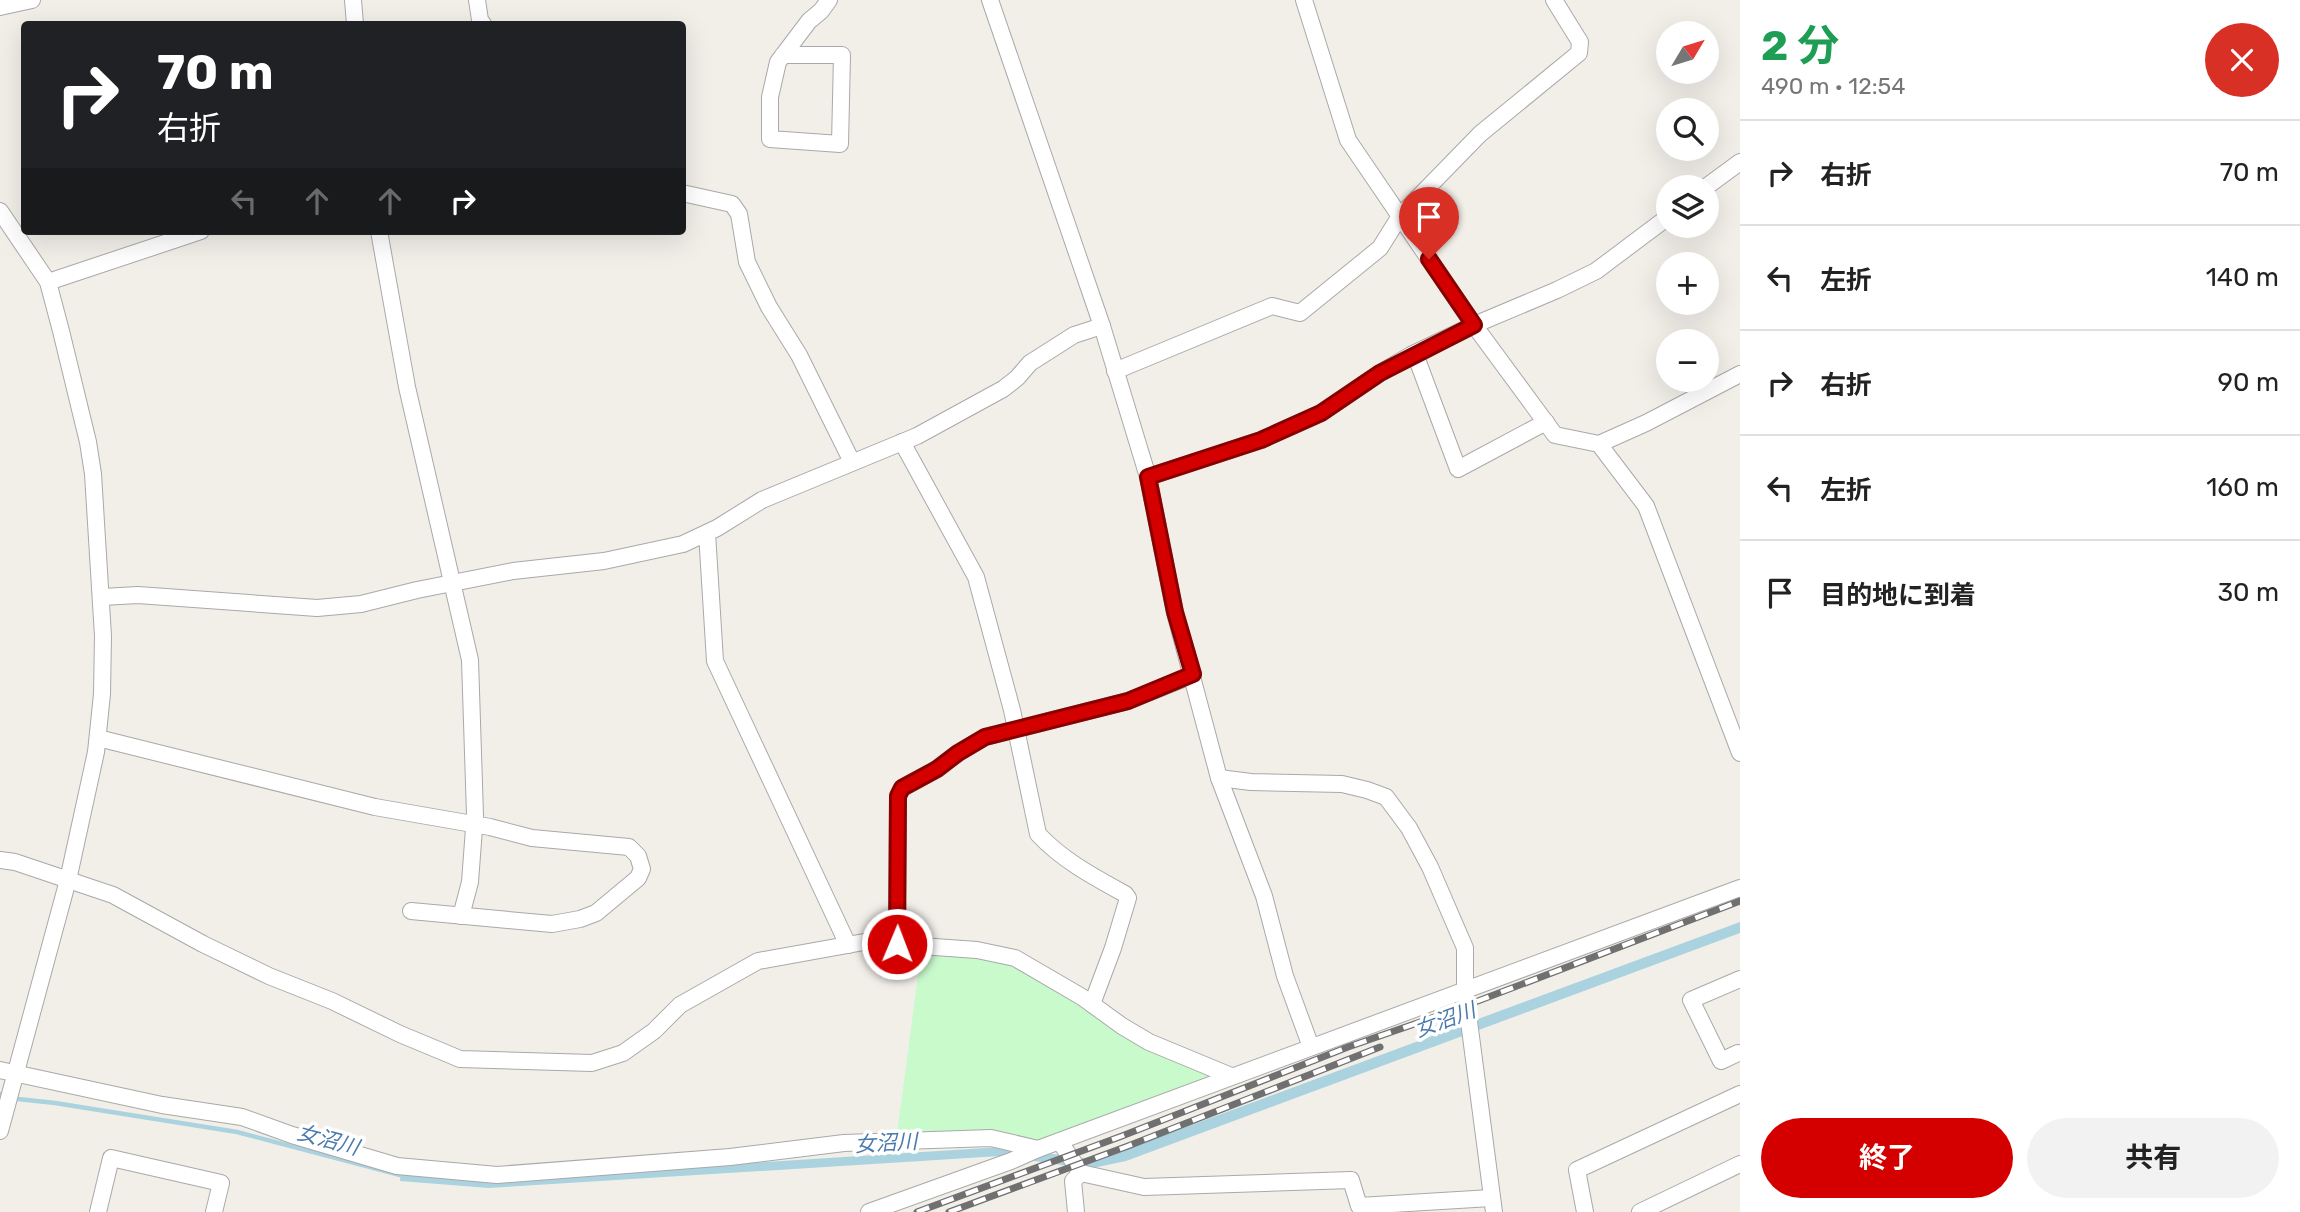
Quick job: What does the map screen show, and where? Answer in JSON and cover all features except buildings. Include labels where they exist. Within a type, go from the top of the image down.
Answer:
[{"type":"street","points":[[0,7],[32,0]]},
{"type":"street","points":[[353,0],[355,21]]},
{"type":"street","points":[[477,0],[481,21]]},
{"type":"street","points":[[783,55],[842,55],[840,144],[771,139],[770,97],[778,62],[783,55],[808,21],[821,11],[829,0]]},
{"type":"street","points":[[990,0],[1102,326],[1148,477],[1175,612],[1219,778],[1264,896],[1285,976],[1311,1047]]},
{"type":"street","points":[[1304,0],[1348,139],[1474,325],[1555,435],[1599,444],[1646,423],[1740,373]]},
{"type":"street","points":[[1115,370],[1272,306],[1300,313],[1380,248],[1400,216],[1480,134],[1579,53],[1580,42],[1554,0]]},
{"type":"street","points":[[1719,177],[1740,162]]},
{"type":"street","points":[[686,194],[732,204],[738,214],[747,262],[769,307],[799,355],[852,462]]},
{"type":"street","points":[[0,211],[48,282],[88,442],[93,474],[102,597],[102,683],[98,738],[68,880],[9,1076],[6,1108],[0,1131]]},
{"type":"street","points":[[1148,477],[1261,440],[1321,413],[1380,373],[1415,354],[1596,271],[1656,226]]},
{"type":"street","points":[[48,282],[189,235]]},
{"type":"street","points":[[380,235],[407,387],[470,660],[474,824],[470,882],[461,916]]},
{"type":"street","points":[[102,597],[138,595],[317,608],[361,604],[513,571],[646,554],[683,544],[707,533],[762,499],[902,442],[1003,389],[1030,363],[1074,335],[1102,326]]},
{"type":"street","points":[[1415,354],[1458,469],[1546,422]]},
{"type":"street","points":[[902,442],[976,577],[1016,728],[1038,834],[1077,867],[1128,898],[1092,1004]]},
{"type":"street","points":[[1599,444],[1646,506],[1740,753]]},
{"type":"street","points":[[707,533],[715,660],[848,945]]},
{"type":"street","points":[[897,944],[898,796],[902,788],[937,769],[985,737],[1128,701],[1193,674]]},
{"type":"street","points":[[98,738],[375,807],[474,824],[532,838],[629,847],[638,856],[642,869],[638,878],[604,906],[580,919],[552,924],[411,911]]},
{"type":"street","points":[[1060,1142],[1081,1173],[1144,1187],[1351,1180],[1359,1209],[1492,1205],[1465,990],[1465,948],[1430,867],[1409,828],[1386,797],[1342,784],[1251,782],[1219,778]]},
{"type":"street","points":[[0,860],[15,862],[113,895],[269,976],[332,1001],[460,1059],[592,1063],[623,1053],[654,1031],[680,1005],[758,961],[864,942],[977,950],[1014,958],[1092,1004],[1149,1042],[1231,1076]]},
{"type":"street","points":[[869,1212],[1740,888]]},
{"type":"street","points":[[1740,979],[1691,1000],[1721,1061],[1740,1053]]},
{"type":"street","points":[[9,1076],[242,1117],[397,1166],[497,1175],[730,1157],[844,1143],[991,1139],[1038,1149]]},
{"type":"street","points":[[1585,1212],[1577,1170],[1740,1094]]},
{"type":"street","points":[[98,1212],[111,1158],[220,1183],[214,1212]]},
{"type":"street","points":[[1640,1212],[1740,1164]]},
{"type":"street","points":[[1076,1212],[1073,1181],[1081,1173]]},
{"type":"green space","points":[[922,945],[1015,958],[1122,1026],[1231,1076],[1060,1142],[991,1138],[896,1142]]},
{"type":"water","points":[[1740,922],[1740,933],[1126,1161],[1088,1169],[1000,1156],[489,1188],[400,1181],[401,1171],[655,1169],[1001,1147],[1097,1160]]},
{"type":"waterway","name":"女沼川","points":[[0,1094],[237,1132],[404,1176]]},
{"type":"railway","points":[[917,1212],[1740,901]]},
{"type":"railway","points":[[949,1212],[1128,1146],[1380,1047]]},
{"type":"route","points":[[897,944],[898,796],[902,788],[937,769],[985,737],[1128,701],[1193,674],[1175,612],[1148,477],[1261,440],[1321,413],[1411,355],[1474,325],[1429,259]]}]
